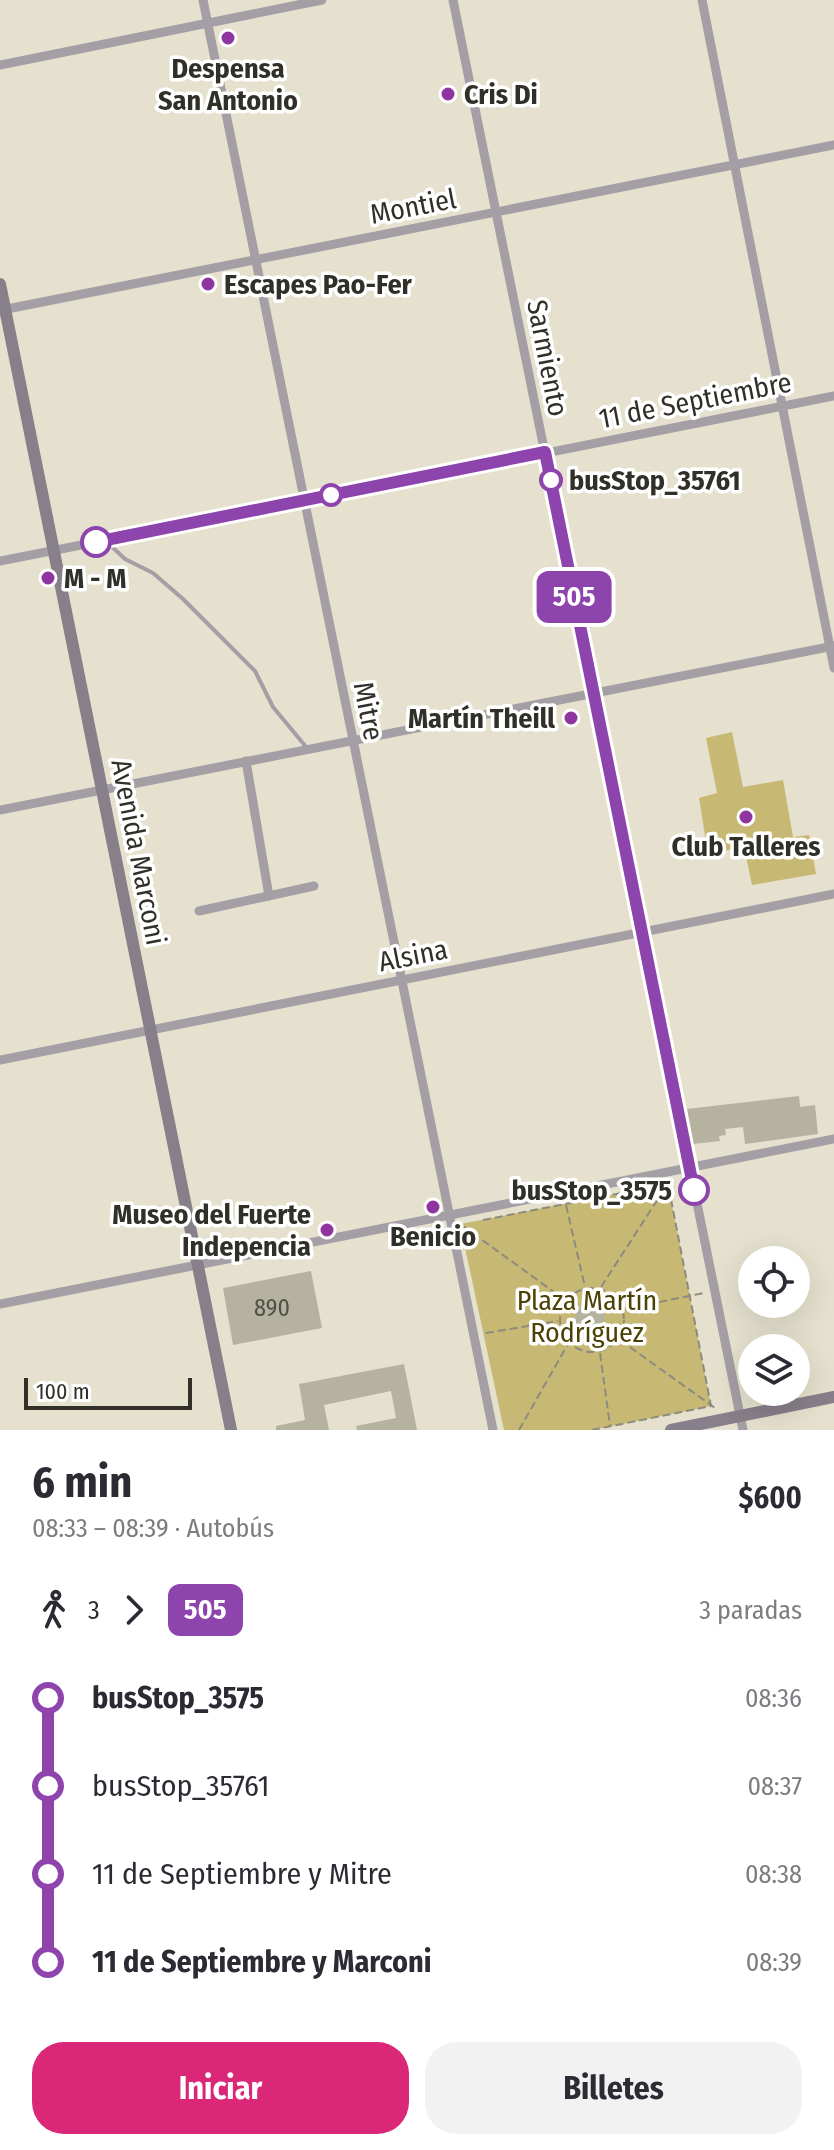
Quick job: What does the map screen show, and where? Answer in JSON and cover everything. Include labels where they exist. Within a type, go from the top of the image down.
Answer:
[{"type":"main road","name":"Avenida Marconi","points":[[0,284],[231,1430]]},
{"type":"main road","points":[[671,1430],[741,1423],[834,1397]]},
{"type":"street","name":"Mitre","points":[[203,0],[493,1430]]},
{"type":"street","points":[[0,65],[322,0]]},
{"type":"street","name":"Sarmiento","points":[[453,0],[741,1423]]},
{"type":"street","points":[[702,0],[834,668]]},
{"type":"street","name":"Montiel","points":[[3,310],[834,145]]},
{"type":"street","name":"11 de Septiembre","points":[[0,561],[834,396]]},
{"type":"street","points":[[0,810],[832,646]]},
{"type":"street","points":[[246,761],[269,896]]},
{"type":"street","points":[[199,911],[314,886]]},
{"type":"street","name":"Alsina","points":[[0,1060],[834,894]]},
{"type":"street","points":[[0,1304],[834,1139]]},
{"type":"lane","points":[[106,540],[125,559],[153,573],[183,599],[255,671],[273,707],[308,749]]},
{"type":"path","points":[[475,1221],[668,1184]]},
{"type":"path","points":[[600,1288],[668,1184]]},
{"type":"path","points":[[668,1184],[711,1406]]},
{"type":"path","points":[[566,1205],[586,1288]]},
{"type":"path","points":[[463,1238],[460,1224],[566,1301]]},
{"type":"path","points":[[586,1288],[600,1288],[610,1293],[623,1310],[625,1320],[619,1339],[600,1352],[588,1353],[568,1343],[559,1321],[566,1301],[586,1288]]},
{"type":"path","points":[[623,1310],[715,1291]]},
{"type":"path","points":[[483,1334],[559,1321]]},
{"type":"path","points":[[619,1339],[711,1406],[741,1423]]},
{"type":"path","points":[[519,1430],[568,1343]]},
{"type":"path","points":[[600,1352],[610,1426]]},
{"type":"path","points":[[592,1430],[711,1406]]},
{"type":"green space","points":[[732,732],[743,787],[783,780],[793,837],[809,835],[816,874],[752,885],[744,847],[708,854],[699,798],[717,793],[706,738]]},
{"type":"green space","name":"Plaza Martín Rodríguez","points":[[668,1184],[711,1406],[592,1430],[504,1430],[460,1224]]},
{"type":"building","points":[[799,1096],[800,1107],[815,1105],[818,1134],[745,1144],[743,1127],[725,1129],[726,1135],[719,1136],[720,1141],[693,1144],[687,1109]]},
{"type":"building","points":[[311,1271],[322,1328],[233,1345],[223,1288]]},
{"type":"building","points":[[590,1302],[596,1303],[604,1311],[604,1323],[596,1331],[590,1332],[584,1331],[576,1323],[575,1317],[576,1311],[584,1303]]},
{"type":"building","points":[[404,1364],[417,1430],[357,1430],[356,1426],[396,1418],[391,1391],[324,1405],[329,1430],[276,1430],[276,1426],[305,1420],[299,1384]]},
{"type":"bus line","name":"505","points":[[96,542],[545,452],[694,1190]]},
{"type":"place","name":"Despensa San Antonio","points":[[228,38]]},
{"type":"place","name":"Cris Di","points":[[448,94]]},
{"type":"place","name":"Escapes Pao-Fer","points":[[208,284]]},
{"type":"place","name":"busStop_35761","points":[[551,480]]},
{"type":"place","name":"M - M","points":[[48,578]]},
{"type":"place","name":"Martín Theill","points":[[571,718]]},
{"type":"place","name":"Club Talleres","points":[[746,817]]},
{"type":"place","name":"busStop_3575","points":[[694,1190]]},
{"type":"place","name":"Benicio","points":[[433,1207]]},
{"type":"place","name":"Museo del Fuerte Indepencia","points":[[327,1230]]}]
